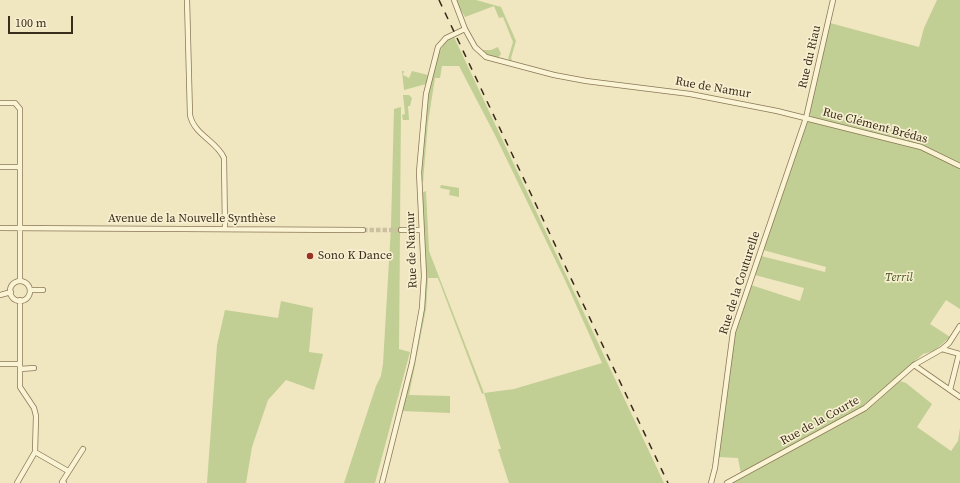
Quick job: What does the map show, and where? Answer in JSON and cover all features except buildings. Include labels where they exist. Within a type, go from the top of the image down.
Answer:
[{"type":"street","points":[[187,0],[190,116],[194,127],[218,149],[224,158],[225,229]]},
{"type":"street","name":"Rue de Namur","points":[[454,0],[465,29],[477,51],[482,55],[539,72],[586,81],[690,94],[806,118]]},
{"type":"street","name":"Rue du Riau","points":[[806,118],[833,0]]},
{"type":"street","name":"Rue de Namur","points":[[382,483],[407,385],[421,318],[424,276],[419,172],[424,106],[436,50],[446,38],[465,29]]},
{"type":"street","points":[[0,103],[15,103],[19,106],[20,281]]},
{"type":"street","name":"Rue Clément Brédas","points":[[806,118],[921,147],[960,166]]},
{"type":"street","name":"Rue de la Couturelle","points":[[711,483],[715,468],[733,332],[806,118]]},
{"type":"street","points":[[0,167],[20,167]]},
{"type":"street","name":"Avenue de la Nouvelle Synthèse","points":[[0,228],[363,230]]},
{"type":"street","points":[[401,230],[421,230]]},
{"type":"street","points":[[20,281],[28,285],[30,290],[28,296],[20,300],[14,298],[11,292],[13,284],[20,281]]},
{"type":"street","points":[[30,290],[44,290]]},
{"type":"street","points":[[0,295],[11,292]]},
{"type":"street","points":[[18,483],[35,452],[36,411],[21,391],[20,300]]},
{"type":"street","name":"Rue de la Courte","points":[[727,483],[865,408],[914,365],[942,349],[949,343],[960,326]]},
{"type":"street","points":[[942,349],[960,354],[950,390]]},
{"type":"street","points":[[0,364],[34,368]]},
{"type":"street","points":[[914,365],[960,397]]},
{"type":"street","points":[[64,483],[62,482],[68,471],[83,449]]},
{"type":"street","points":[[35,452],[68,471]]},
{"type":"green space","points":[[455,0],[476,0],[501,7],[516,41],[511,58],[512,61],[508,59],[513,42],[503,17],[499,18],[494,6],[465,17]]},
{"type":"green space","points":[[937,0],[960,0],[960,164],[922,146],[811,117],[809,112],[830,23],[919,47],[924,28]]},
{"type":"green space","points":[[454,37],[664,483],[509,483],[498,449],[501,449],[484,393],[514,389],[602,363],[565,280],[495,135],[459,66],[442,66],[440,78],[435,78],[428,122],[423,182],[420,181],[426,104],[436,57],[448,38]]},
{"type":"green space","points":[[498,47],[501,54],[498,58],[488,56],[480,50],[491,50]]},
{"type":"green space","points":[[402,71],[404,71],[403,75],[409,78],[412,71],[428,75],[426,84],[404,90]]},
{"type":"green space","points":[[403,95],[409,95],[412,98],[410,106],[408,106],[409,120],[403,120],[402,115],[405,114]]},
{"type":"green space","points":[[401,107],[399,349],[410,352],[375,483],[344,483],[376,386],[381,376],[383,364],[391,227],[394,109]]},
{"type":"green space","name":"Terril","points":[[808,121],[917,148],[960,168],[960,309],[946,300],[930,324],[950,337],[934,351],[923,354],[867,405],[741,474],[738,458],[718,457],[734,332],[751,285],[800,301],[804,288],[755,275],[761,256],[825,272],[826,267],[763,250]]},
{"type":"green space","points":[[441,185],[459,188],[459,197],[449,195],[450,190],[440,188]]},
{"type":"green space","points":[[426,191],[429,251],[484,393],[482,394],[438,278],[428,278],[426,309],[409,395],[450,396],[450,413],[402,411],[416,355],[424,312],[426,271],[421,193]]},
{"type":"green space","points":[[281,301],[313,308],[309,352],[323,354],[314,390],[286,380],[268,400],[252,447],[246,483],[207,483],[217,345],[225,310],[278,318]]},
{"type":"green space","points":[[900,381],[906,383],[932,404],[917,427],[951,451],[958,441],[960,428],[960,483],[730,483],[851,419],[873,405]]},
{"type":"tunnel","points":[[363,230],[401,230]]},
{"type":"railway","points":[[439,0],[668,483]]},
{"type":"place","name":"Sono K Dance","points":[[310,256]]}]
